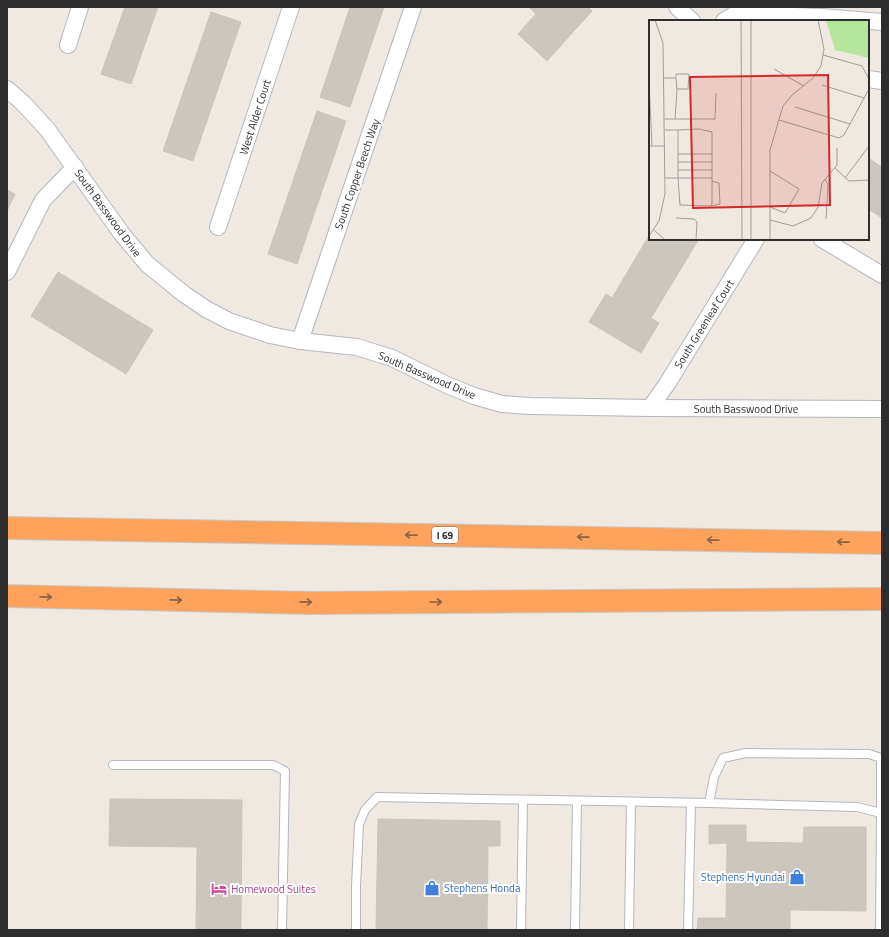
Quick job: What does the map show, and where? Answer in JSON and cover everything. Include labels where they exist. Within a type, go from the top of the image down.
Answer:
[{"type":"highway","name":"I 69","points":[[7,528],[882,542]]},
{"type":"highway","points":[[7,596],[311,603],[882,599]]},
{"type":"street","points":[[68,45],[80,7]]},
{"type":"street","name":"West Alder Court","points":[[218,227],[291,7]]},
{"type":"street","name":"South Copper Beech Way","points":[[300,342],[413,7]]},
{"type":"street","points":[[677,7],[691,20]]},
{"type":"street","points":[[726,20],[742,12],[752,12],[766,15],[858,20]]},
{"type":"street","points":[[869,21],[882,22]]},
{"type":"street","points":[[869,79],[882,82]]},
{"type":"street","name":"South Basswood Drive","points":[[7,89],[23,103],[47,129],[135,251],[160,276],[184,294],[206,309],[229,321],[270,335],[300,342],[357,347],[385,355],[447,385],[474,396],[502,404],[530,406],[650,408],[882,409]]},
{"type":"street","points":[[7,272],[44,200],[75,167]]},
{"type":"street","name":"South Greenleaf Court","points":[[650,408],[667,384],[755,240]]},
{"type":"street","points":[[824,240],[882,275]]},
{"type":"lane","points":[[708,803],[714,777],[723,758],[746,753],[869,754],[881,758],[880,930]]},
{"type":"lane","points":[[113,765],[273,765],[285,771],[282,930]]},
{"type":"lane","points":[[356,930],[356,886],[359,824],[365,810],[377,797],[857,807],[881,813]]},
{"type":"lane","points":[[521,930],[523,800]]},
{"type":"lane","points":[[575,930],[577,801]]},
{"type":"lane","points":[[629,930],[631,802]]},
{"type":"lane","points":[[688,930],[691,803]]},
{"type":"building","points":[[125,7],[158,7],[131,84],[101,74]]},
{"type":"building","points":[[350,7],[384,7],[350,107],[320,97]]},
{"type":"building","points":[[588,7],[592,11],[547,61],[518,34],[536,14],[530,8]]},
{"type":"building","points":[[211,12],[241,22],[193,161],[163,151]]},
{"type":"building","points":[[317,111],[346,121],[297,264],[268,254]]},
{"type":"building","points":[[869,159],[882,167],[882,204],[876,214],[869,210]]},
{"type":"building","points":[[7,190],[15,194],[7,211]]},
{"type":"building","points":[[882,204],[882,218],[876,214]]},
{"type":"building","points":[[649,236],[649,240],[698,240],[682,267],[644,244]]},
{"type":"building","points":[[644,244],[682,267],[651,318],[659,323],[641,353],[589,322],[606,294],[612,298]]},
{"type":"building","points":[[58,272],[153,330],[126,374],[31,316]]},
{"type":"building","name":"Homewood Suites","points":[[110,799],[242,800],[241,930],[196,930],[197,847],[109,846]]},
{"type":"building","name":"Stephens Honda","points":[[378,819],[500,821],[500,846],[488,846],[487,930],[376,930]]},
{"type":"building","name":"Stephens Hyundai","points":[[709,825],[746,825],[746,842],[803,843],[804,827],[866,827],[866,911],[790,910],[790,930],[697,930],[698,918],[726,918],[727,843],[709,844]]},
{"type":"place","name":"Stephens Hyundai","points":[[797,877]]},
{"type":"place","name":"Stephens Honda","points":[[432,888]]},
{"type":"place","name":"Homewood Suites","points":[[219,889]]}]
